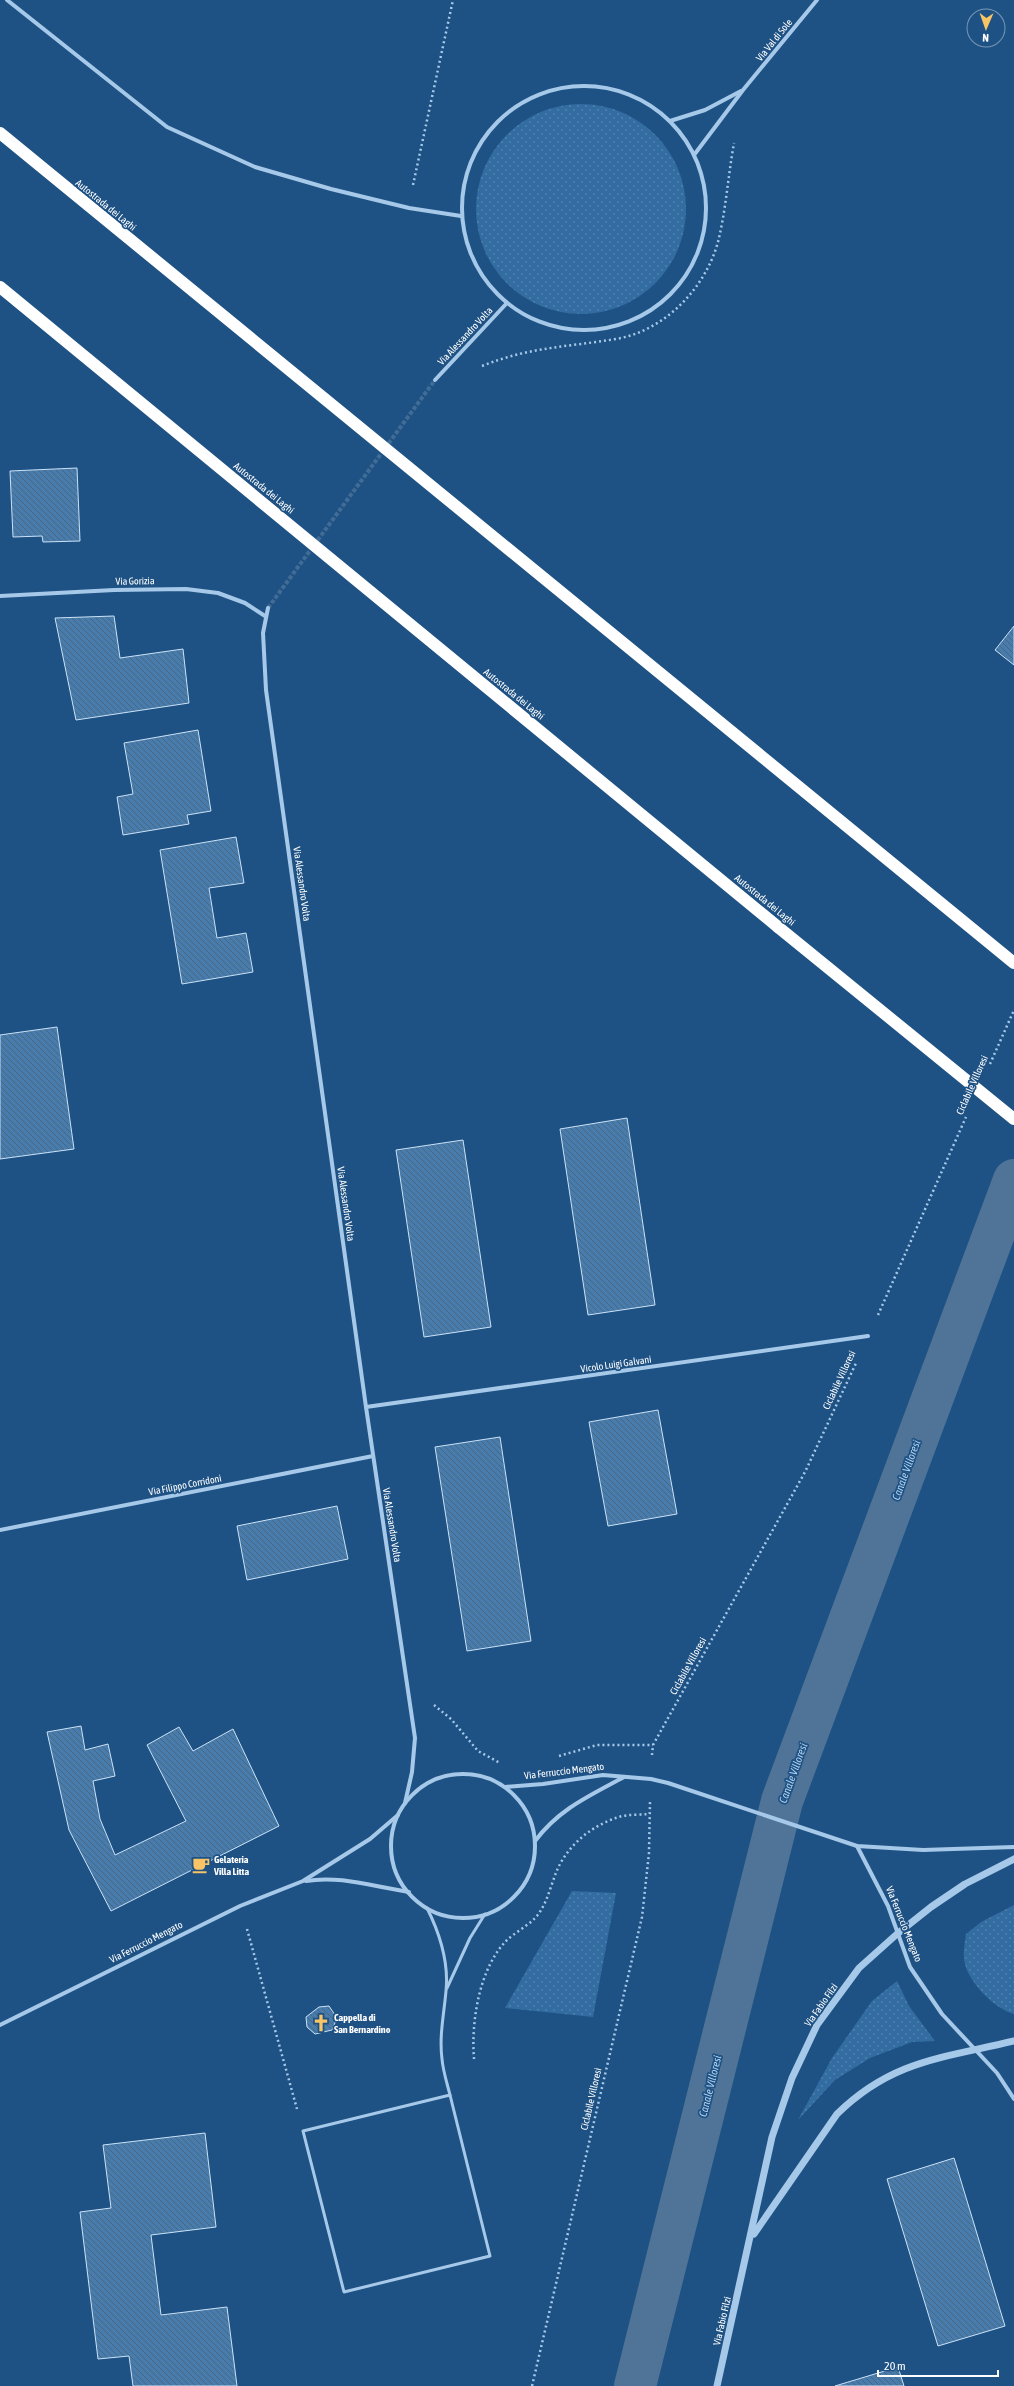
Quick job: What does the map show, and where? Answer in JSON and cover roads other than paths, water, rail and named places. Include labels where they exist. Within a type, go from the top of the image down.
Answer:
[{"type":"highway","name":"Autostrada dei Laghi","points":[[0,134],[1014,963]]},
{"type":"highway","name":"Autostrada dei Laghi","points":[[0,286],[778,927],[1014,1119]]},
{"type":"street","points":[[7,0],[167,127],[255,167],[331,189],[408,208],[461,216]]},
{"type":"street","name":"Via Val di Sole","points":[[694,155],[743,90],[817,0]]},
{"type":"street","points":[[580,86],[613,89],[643,101],[670,121],[683,136],[694,155],[705,190],[705,226],[695,262],[674,291],[645,314],[611,328],[574,330],[538,323],[506,304],[480,273],[468,250],[461,216],[463,183],[474,152],[493,126],[518,105],[548,91],[580,86]]},
{"type":"street","name":"Via Val di Sole","points":[[670,121],[705,110],[743,90]]},
{"type":"street","name":"Via Alessandro Volta","points":[[435,380],[506,304]]},
{"type":"street","name":"Via Gorizia","points":[[0,596],[114,590],[186,589],[218,593],[245,603],[265,616]]},
{"type":"street","name":"Via Alessandro Volta","points":[[268,608],[265,616],[262,650],[266,690],[366,1407],[415,1738],[412,1772],[405,1803]]},
{"type":"street","name":"Vicolo Luigi Galvani","points":[[366,1407],[868,1336]]},
{"type":"street","name":"Via Filippo Corridoni","points":[[0,1530],[373,1456]]},
{"type":"street","points":[[458,1774],[487,1778],[505,1787],[524,1807],[532,1823],[535,1841],[535,1856],[524,1884],[516,1895],[503,1906],[485,1914],[465,1918],[444,1915],[427,1908],[409,1892],[395,1870],[392,1855],[394,1828],[398,1815],[405,1803],[424,1786],[441,1778],[458,1774]]},
{"type":"street","name":"Via Ferruccio Mengato","points":[[505,1787],[543,1784],[603,1774],[651,1779],[668,1783],[857,1846],[923,1850],[1014,1847]]},
{"type":"street","name":"Via Ferruccio Mengato","points":[[535,1841],[549,1823],[583,1799],[624,1777]]},
{"type":"street","name":"Via Ferruccio Mengato","points":[[0,2025],[240,1906],[303,1881],[370,1839],[398,1815]]},
{"type":"street","name":"Via Ferruccio Mengato","points":[[857,1846],[888,1906],[910,1967],[942,2014],[998,2073],[1014,2099]]},
{"type":"street","name":"Via Fabio Filzi","points":[[717,2386],[772,2137],[792,2078],[817,2025],[859,1968],[897,1934],[931,1906],[965,1884],[1014,1859]]},
{"type":"street","name":"Via Ferruccio Mengato","points":[[303,1881],[324,1878],[338,1879],[409,1892]]},
{"type":"street","points":[[977,2050],[1014,2041]]},
{"type":"street","name":"Via Fabio Filzi","points":[[751,2237],[837,2114],[854,2097],[876,2081],[917,2063],[977,2050]]},
{"type":"lane","points":[[427,1908],[435,1924],[443,1952],[446,1990],[441,2027],[442,2059],[490,2256],[344,2292],[303,2131],[450,2095]]},
{"type":"lane","points":[[446,1990],[467,1945],[485,1914]]},
{"type":"waterway","name":"Canale Villoresi","points":[[635,2386],[782,1801],[1014,1180]]},
{"type":"tunnel","points":[[268,608],[435,380]]},
{"type":"place","name":"Gelateria Villa Litta","points":[[201,1865]]},
{"type":"place","name":"Cappella di San Bernardino","points":[[321,2023]]}]
